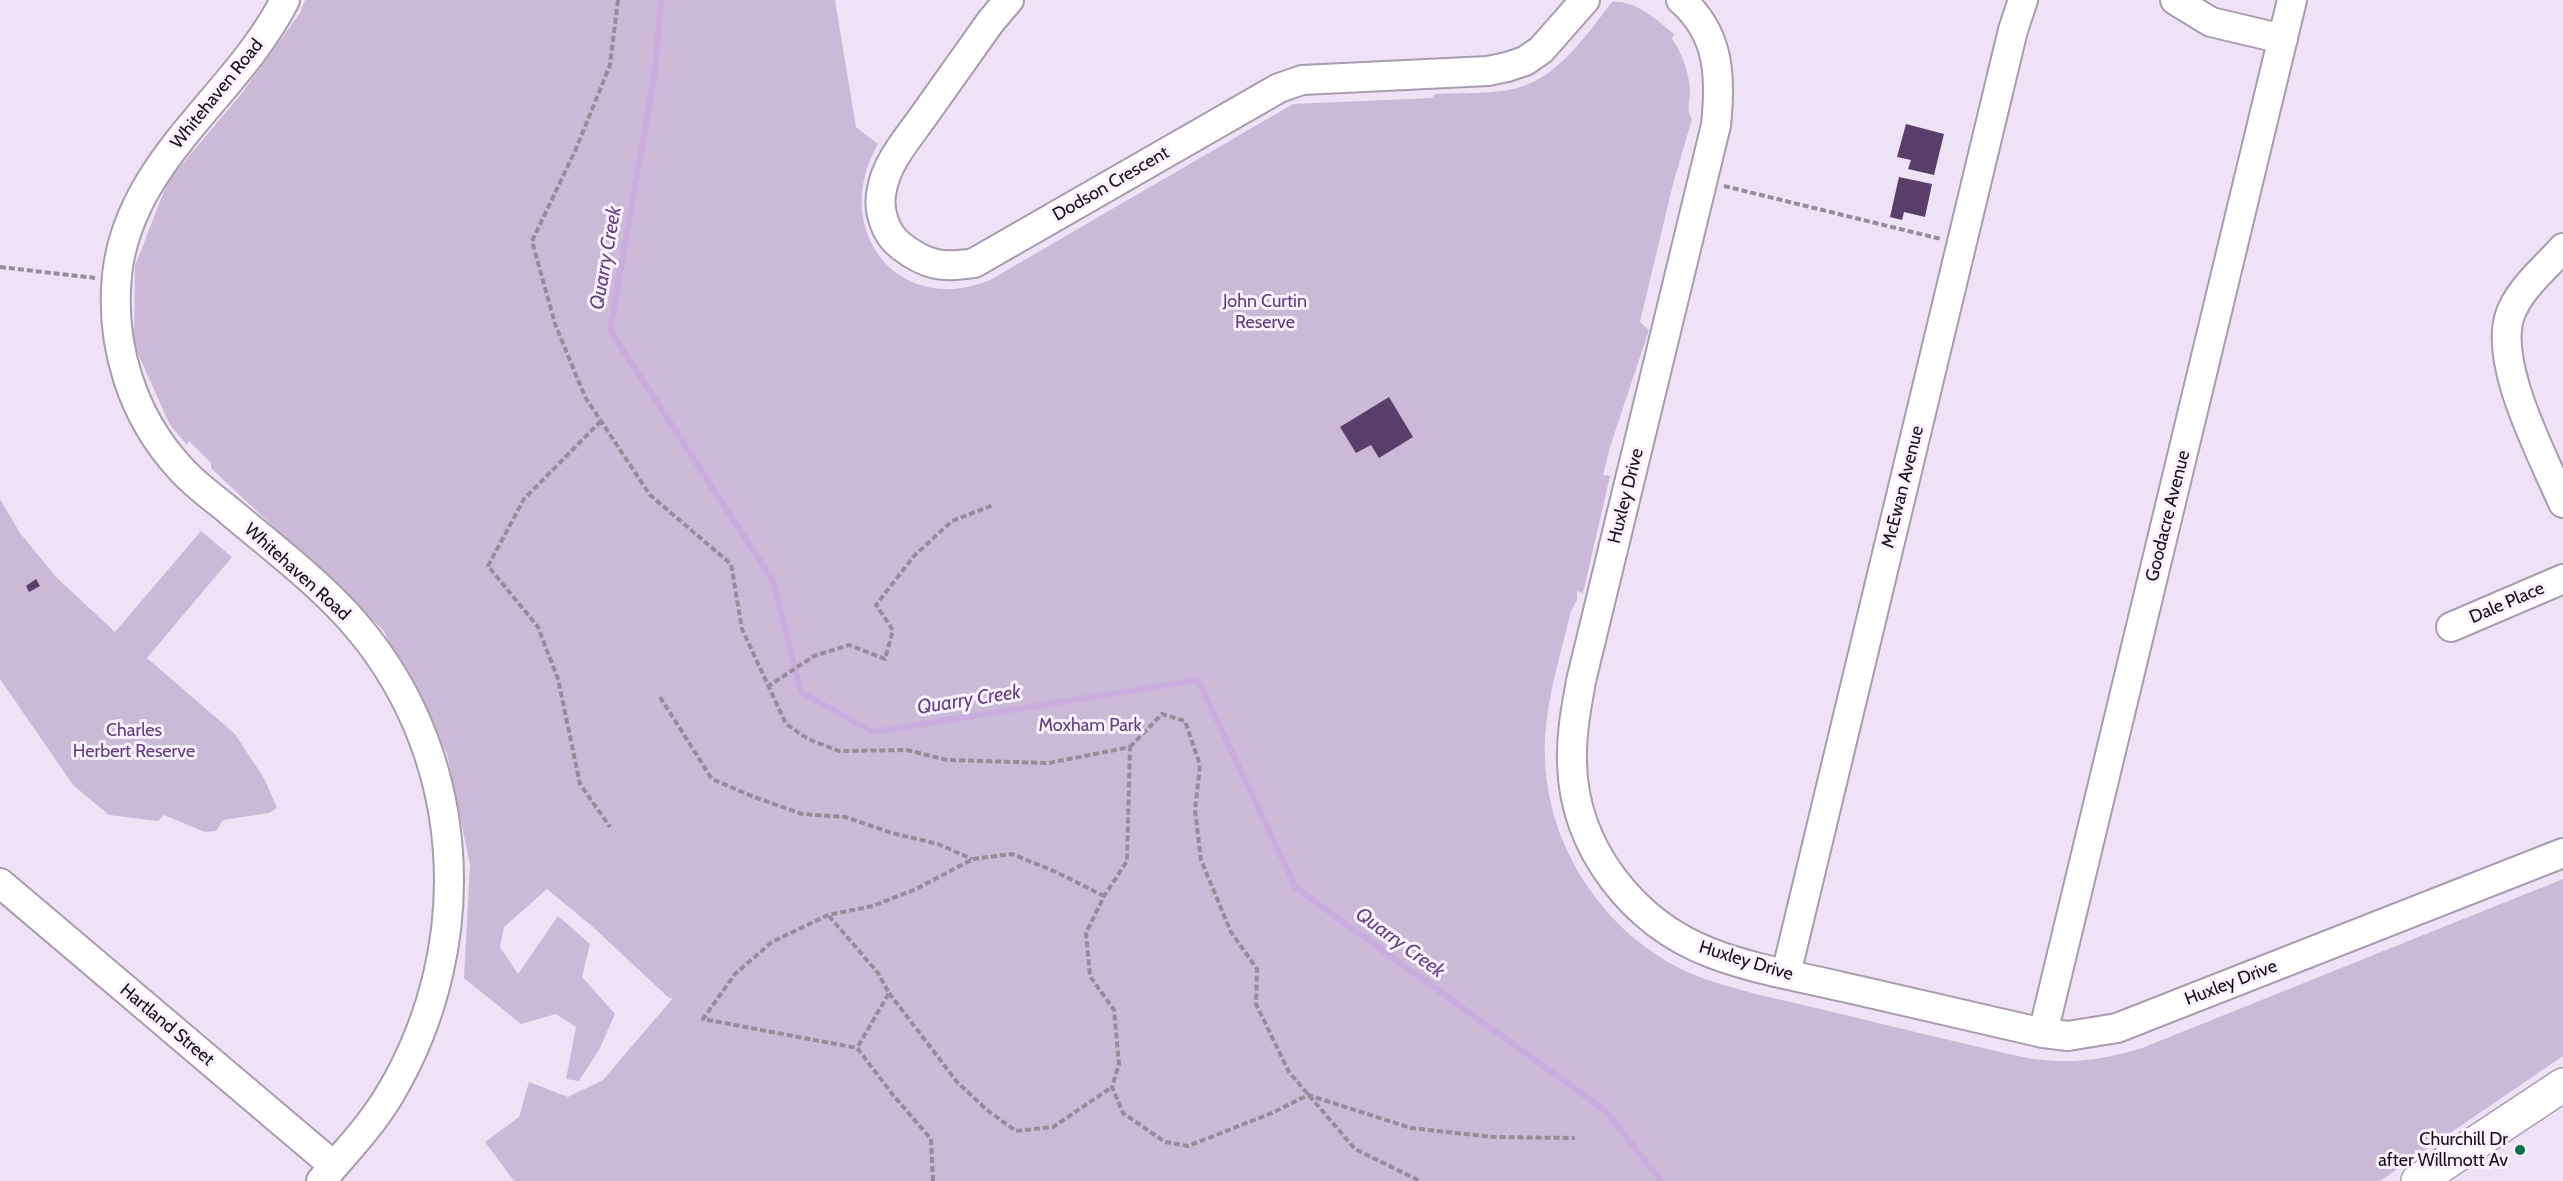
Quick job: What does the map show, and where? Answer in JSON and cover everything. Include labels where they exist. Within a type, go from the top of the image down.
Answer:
[{"type":"main road","points":[[2418,1181],[2563,1085]]},
{"type":"street","name":"Whitehaven Road","points":[[285,0],[255,48],[171,150],[151,178],[127,230],[117,280],[117,327],[130,388],[148,426],[191,480],[312,581],[363,633],[377,652],[413,716],[437,778],[445,816],[449,856],[446,933],[438,974],[418,1036],[389,1095],[372,1121],[327,1173]]},
{"type":"street","name":"Dodson Crescent","points":[[1009,0],[991,21],[893,160],[881,189],[886,230],[897,243],[929,263],[950,267],[974,263],[1279,88],[1302,80],[1488,71],[1525,61],[1540,50],[1585,0]]},
{"type":"street","name":"Huxley Drive","points":[[1681,0],[1705,27],[1715,55],[1720,85],[1716,125],[1581,681],[1573,723],[1572,764],[1579,805],[1589,840],[1613,878],[1638,909],[1674,936],[1712,954],[1786,974],[2043,1033],[2068,1036],[2117,1028],[2563,853]]},
{"type":"street","name":"McEwan Avenue","points":[[1786,974],[2023,0]]},
{"type":"street","points":[[2175,0],[2211,22],[2283,39]]},
{"type":"street","name":"Goodacre Avenue","points":[[2043,1033],[2292,0]]},
{"type":"street","points":[[2563,248],[2518,300],[2509,317],[2506,333],[2510,373],[2563,503]]},
{"type":"street","name":"Dale Place","points":[[2451,627],[2563,579]]},
{"type":"street","name":"Hartland Street","points":[[0,884],[327,1173]]},
{"type":"path","points":[[618,0],[610,65],[576,149],[532,241],[555,324],[585,397],[650,495],[731,564],[742,629],[786,724],[808,739],[839,751],[908,750],[948,760],[1048,763],[1130,747],[1162,714],[1185,721],[1200,765],[1195,810],[1201,860],[1231,932],[1257,969],[1256,1004],[1289,1072],[1355,1149],[1420,1181]]},
{"type":"path","points":[[1703,181],[1962,244]]},
{"type":"path","points":[[0,267],[117,280]]},
{"type":"path","points":[[601,421],[524,499],[488,566],[538,627],[558,679],[580,784],[610,827]]},
{"type":"path","points":[[767,687],[814,656],[849,645],[885,659],[893,630],[876,604],[914,556],[952,521],[993,505]]},
{"type":"path","points":[[660,697],[712,779],[802,814],[844,817],[892,833],[938,844],[973,859]]},
{"type":"path","points":[[828,915],[878,973],[889,993],[957,1082],[987,1110],[1016,1131],[1053,1127],[1112,1087],[1119,1064],[1114,1011],[1090,976],[1086,933],[1104,896],[1127,861],[1130,747]]},
{"type":"path","points":[[933,1181],[931,1139],[893,1095],[857,1047],[703,1018],[735,974],[772,942],[828,915],[873,906],[915,889],[973,859],[1012,854],[1056,872],[1104,896]]},
{"type":"path","points":[[857,1047],[889,993]]},
{"type":"path","points":[[1112,1087],[1124,1113],[1165,1142],[1188,1146],[1272,1113],[1308,1095],[1411,1128],[1492,1137],[1575,1138]]},
{"type":"green space","name":"Moxham Park","points":[[305,0],[835,0],[856,127],[878,144],[865,176],[862,206],[868,234],[881,258],[901,276],[927,287],[957,289],[990,280],[1293,104],[1432,98],[1435,94],[1488,92],[1517,88],[1546,74],[1559,64],[1582,41],[1612,2],[1630,4],[1654,18],[1674,34],[1672,39],[1682,57],[1688,77],[1689,109],[1692,119],[1673,184],[1640,322],[1649,330],[1610,447],[1603,475],[1610,476],[1583,593],[1577,591],[1577,600],[1571,611],[1551,691],[1545,739],[1546,778],[1554,816],[1568,852],[1587,885],[1610,915],[1638,942],[1670,963],[1705,979],[2022,1057],[2068,1061],[2097,1059],[2142,1048],[2563,879],[2563,1056],[2380,1181],[514,1181],[485,1142],[519,1117],[529,1082],[568,1097],[603,1080],[673,998],[669,998],[594,928],[547,889],[504,927],[500,947],[518,974],[558,916],[590,944],[582,977],[615,1014],[599,1050],[579,1081],[566,1079],[576,1027],[556,1014],[521,1024],[464,978],[470,865],[447,754],[383,630],[211,468],[211,463],[189,441],[187,445],[170,425],[134,345],[135,266],[168,181],[242,93],[300,13]]},
{"type":"green space","name":"Charles Herbert Reserve","points":[[0,499],[20,533],[57,578],[115,632],[201,531],[232,557],[147,658],[235,734],[265,780],[277,808],[269,813],[223,820],[216,831],[205,832],[164,815],[158,821],[109,815],[73,785],[0,679]]},
{"type":"building","points":[[1906,124],[1944,134],[1934,175],[1908,169],[1911,160],[1897,157]]},
{"type":"building","points":[[1899,177],[1932,184],[1925,217],[1904,212],[1902,220],[1890,217]]},
{"type":"building","points":[[1389,397],[1413,437],[1379,458],[1371,445],[1356,453],[1340,427]]},
{"type":"building","points":[[36,579],[40,586],[29,592],[26,586]]},
{"type":"waterway","name":"Quarry Creek","points":[[661,0],[655,71],[610,330],[773,581],[801,692],[873,732],[1198,680],[1296,888],[1606,1111],[1661,1181]]},
{"type":"place","name":"Churchill Dr after Willmott Av","points":[[2520,1150]]},
{"type":"park label","name":"John Curtin Reserve","points":[[1265,312]]}]
